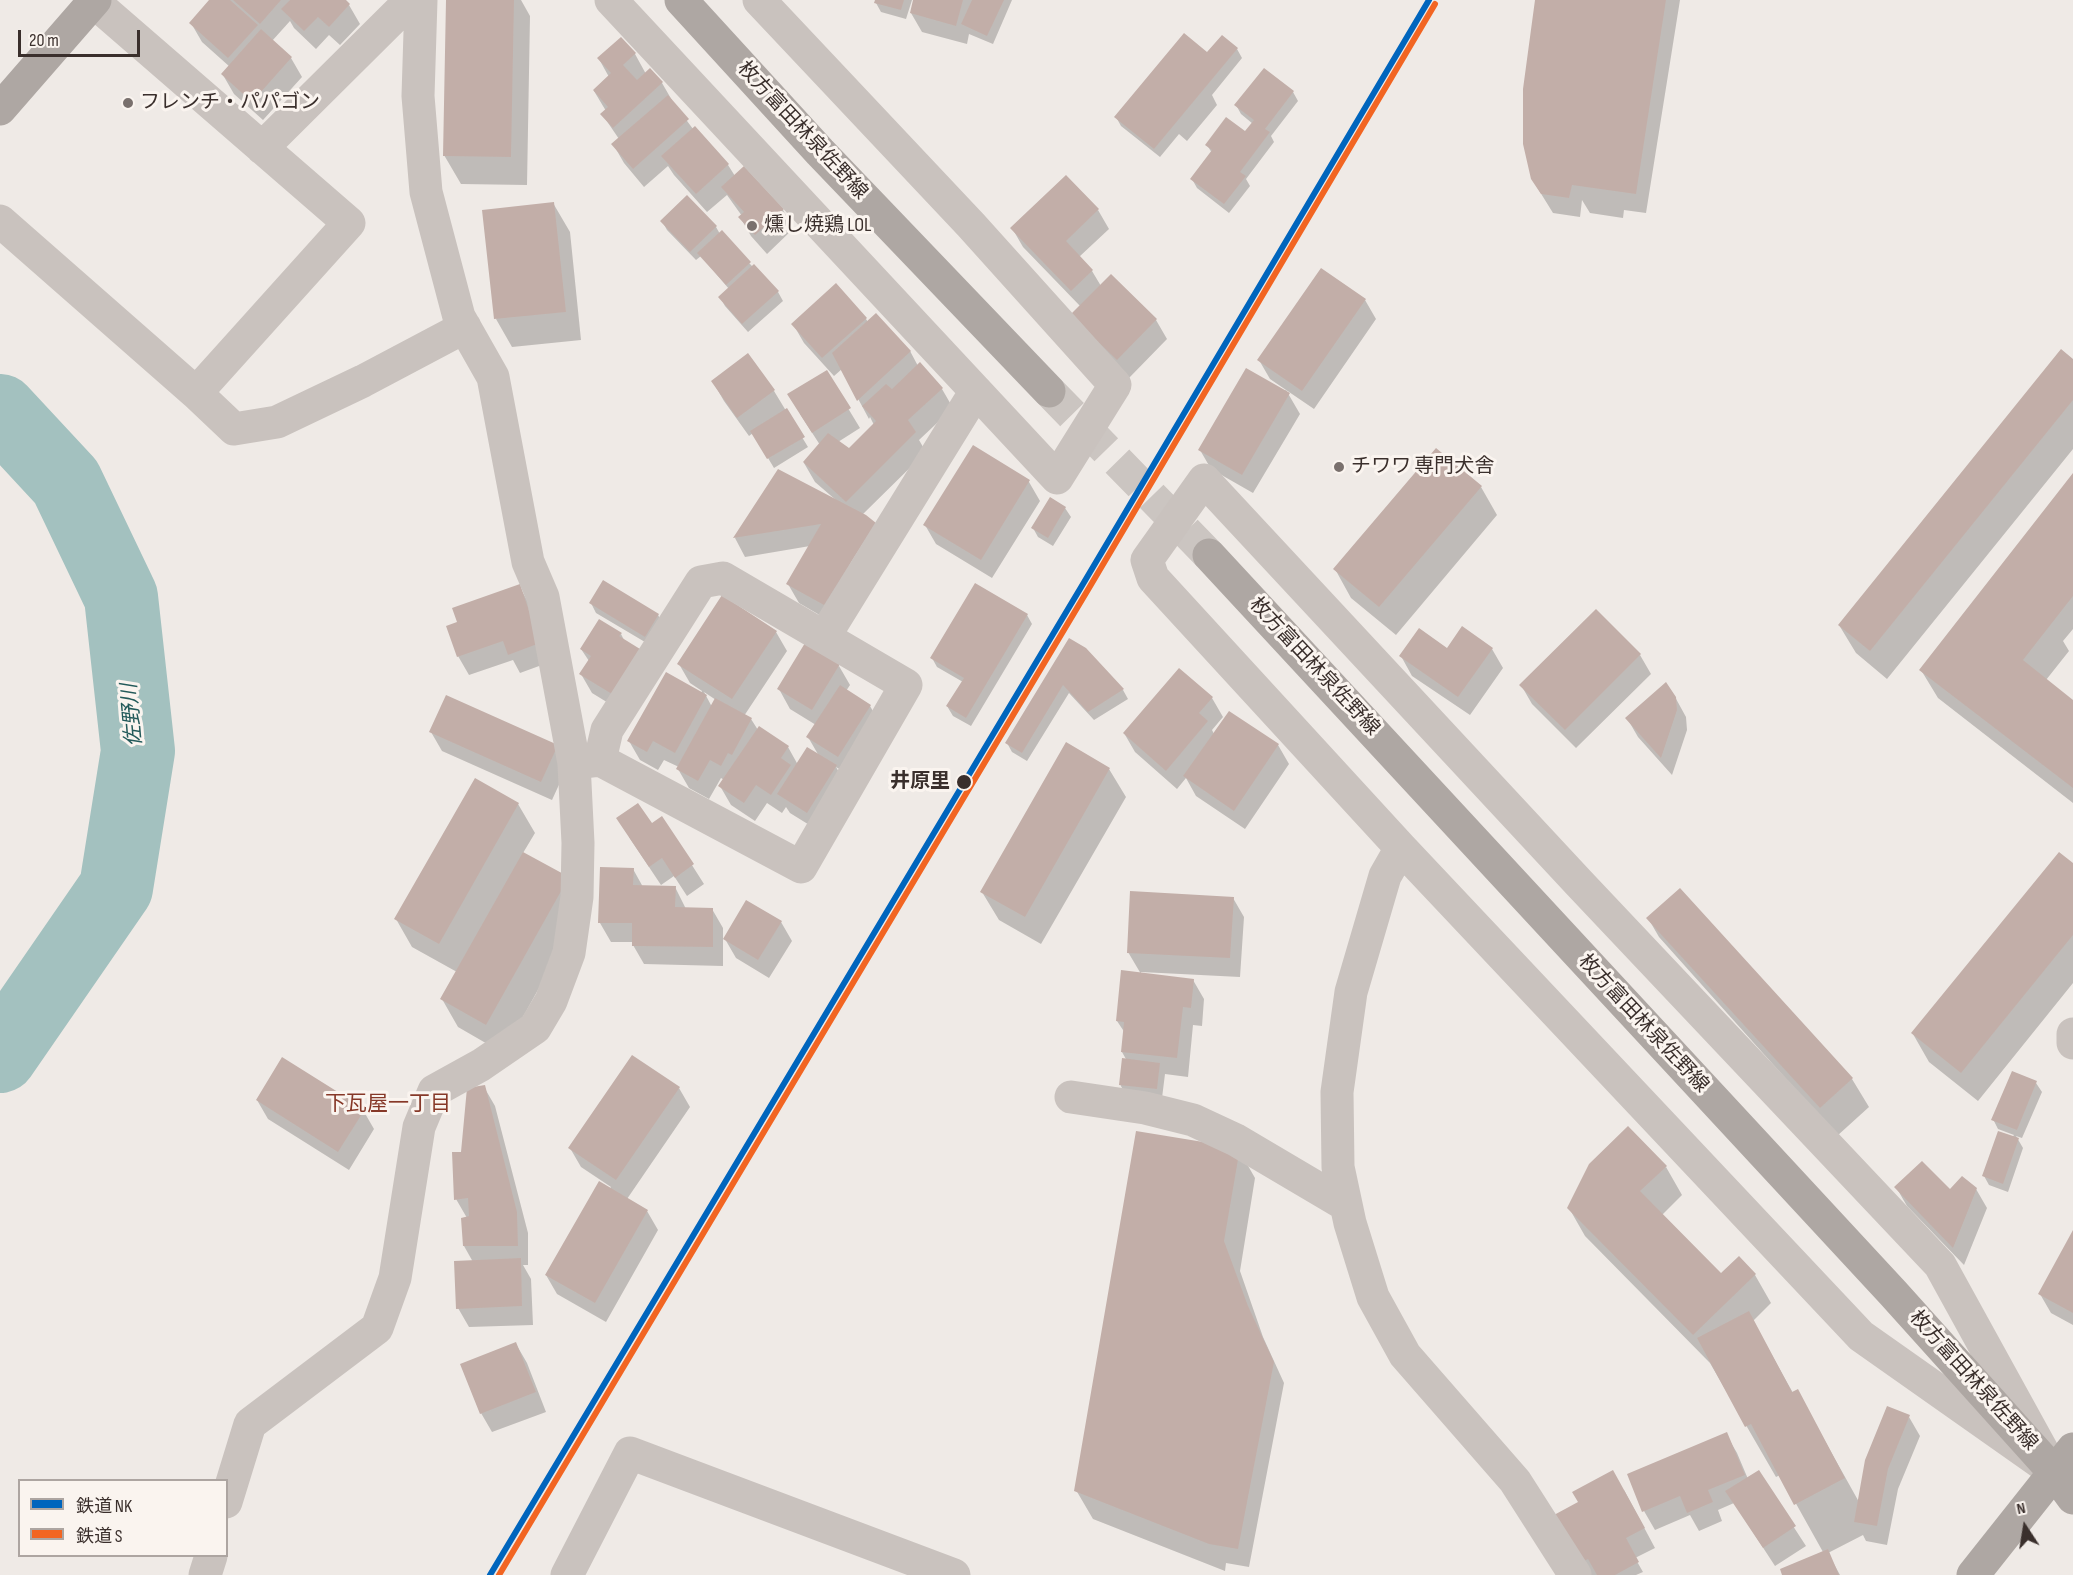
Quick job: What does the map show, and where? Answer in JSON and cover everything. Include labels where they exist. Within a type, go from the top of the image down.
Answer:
[{"type":"main road","name":"枚方富田林泉佐野線","points":[[681,0],[820,152],[1049,391]]},
{"type":"main road","points":[[0,109],[94,1]]},
{"type":"main road","name":"枚方富田林泉佐野線","points":[[1209,555],[1893,1293],[2063,1460],[2073,1498]]},
{"type":"main road","points":[[1973,1575],[2063,1460]]},
{"type":"street","points":[[262,148],[411,0]]},
{"type":"street","points":[[228,1496],[250,1424],[377,1328],[395,1278],[419,1127],[434,1091],[481,1065],[534,1028],[551,1001],[569,953],[577,897],[578,843],[587,761],[543,597],[528,562],[493,377],[459,317],[426,192],[418,96],[421,0]]},
{"type":"street","points":[[611,0],[1057,478],[1114,385],[971,225],[759,0]]},
{"type":"street","points":[[94,1],[349,223],[196,393]]},
{"type":"street","points":[[0,221],[234,429],[277,422],[363,381],[465,327]]},
{"type":"street","points":[[824,637],[976,392]]},
{"type":"street","points":[[1204,480],[1579,883],[1940,1265],[2063,1460],[1861,1336],[1401,848],[1153,578],[1147,560],[1204,480]]},
{"type":"street","points":[[723,578],[906,685],[801,867],[587,761],[702,582],[723,578]]},
{"type":"street","points":[[1401,848],[1385,876],[1351,992],[1337,1092],[1338,1167],[1346,1205],[1373,1297],[1405,1355],[1515,1481],[1575,1575]]},
{"type":"street","points":[[2073,1034],[2073,1043]]},
{"type":"street","points":[[1071,1097],[1145,1108],[1193,1120],[1236,1140],[1346,1205]]},
{"type":"street","points":[[567,1575],[630,1453],[954,1575]]},
{"type":"street","points":[[205,1575],[211,1557]]},
{"type":"building","points":[[209,0],[230,0],[258,25],[228,58],[189,23]]},
{"type":"building","points":[[233,0],[281,0],[260,24]]},
{"type":"building","points":[[290,0],[346,0],[350,4],[329,27],[318,17],[304,31],[281,9]]},
{"type":"building","points":[[446,0],[514,0],[511,157],[443,156]]},
{"type":"building","points":[[875,0],[904,0],[901,10],[874,3]]},
{"type":"building","points":[[913,0],[963,0],[956,26],[910,13]]},
{"type":"building","points":[[972,0],[1004,0],[987,36],[961,24]]},
{"type":"building","points":[[1535,0],[1666,0],[1636,194],[1572,185],[1569,198],[1541,194],[1531,179],[1523,144],[1523,89]]},
{"type":"building","points":[[261,29],[292,57],[252,102],[221,74]]},
{"type":"building","points":[[1184,33],[1207,52],[1222,35],[1238,48],[1154,149],[1114,117]]},
{"type":"building","points":[[621,37],[636,53],[623,65],[637,80],[650,68],[663,82],[613,128],[600,114],[608,107],[593,90],[611,73],[597,58]]},
{"type":"building","points":[[1264,68],[1294,91],[1265,129],[1270,132],[1240,172],[1246,176],[1224,204],[1190,179],[1212,150],[1205,145],[1226,117],[1245,131],[1254,120],[1234,105]]},
{"type":"building","points":[[668,95],[689,119],[633,169],[611,144]]},
{"type":"building","points":[[695,126],[729,164],[696,194],[661,156]]},
{"type":"building","points":[[744,166],[784,209],[755,235],[738,217],[744,212],[721,187]]},
{"type":"building","points":[[1066,175],[1099,209],[1066,241],[1093,270],[1071,291],[1010,228]]},
{"type":"building","points":[[687,195],[717,226],[690,252],[660,221]]},
{"type":"building","points":[[554,202],[566,312],[494,319],[482,210]]},
{"type":"building","points":[[722,230],[751,262],[726,285],[697,253]]},
{"type":"building","points":[[754,264],[779,291],[742,324],[718,297]]},
{"type":"building","points":[[1321,268],[1366,299],[1302,391],[1257,360]]},
{"type":"building","points":[[1111,274],[1157,319],[1117,360],[1070,315]]},
{"type":"building","points":[[836,283],[867,318],[822,358],[791,324]]},
{"type":"building","points":[[876,313],[911,351],[857,401],[832,353]]},
{"type":"building","points":[[2061,349],[2073,359],[2073,400],[1870,651],[1838,625]]},
{"type":"building","points":[[748,353],[775,390],[737,418],[711,381]]},
{"type":"building","points":[[920,362],[943,388],[908,420],[916,432],[846,502],[803,462],[828,433],[849,448],[876,421],[862,406],[886,384],[892,389]]},
{"type":"building","points":[[1246,368],[1290,393],[1242,475],[1198,450]]},
{"type":"building","points":[[827,370],[851,408],[812,433],[787,394]]},
{"type":"building","points":[[787,408],[805,437],[767,459],[750,431]]},
{"type":"building","points":[[973,445],[1030,480],[981,560],[923,525]]},
{"type":"building","points":[[1436,448],[1482,486],[1379,607],[1333,569]]},
{"type":"building","points":[[778,469],[866,515],[876,523],[824,605],[786,584],[821,524],[733,538]]},
{"type":"building","points":[[2073,473],[2073,596],[2023,660],[2073,700],[2073,788],[1919,670]]},
{"type":"building","points":[[1050,497],[1066,507],[1048,538],[1031,528]]},
{"type":"building","points":[[603,580],[659,614],[645,637],[589,603]]},
{"type":"building","points":[[975,583],[1028,614],[966,718],[946,706],[964,678],[930,658]]},
{"type":"building","points":[[520,584],[540,643],[508,655],[503,641],[457,657],[446,626],[457,622],[452,608]]},
{"type":"building","points":[[722,595],[777,631],[732,699],[677,664]]},
{"type":"building","points":[[1596,609],[1641,654],[1565,730],[1519,685]]},
{"type":"building","points":[[599,619],[622,633],[619,636],[640,649],[612,694],[579,674],[591,656],[580,649]]},
{"type":"building","points":[[1462,626],[1493,648],[1458,697],[1399,656],[1419,628],[1447,648]]},
{"type":"building","points":[[1069,638],[1086,648],[1124,689],[1088,712],[1063,685],[1022,753],[1005,743]]},
{"type":"building","points":[[805,643],[840,664],[812,710],[777,689]]},
{"type":"building","points":[[1179,668],[1213,697],[1199,713],[1208,721],[1166,771],[1123,733]]},
{"type":"building","points":[[666,672],[707,695],[675,753],[653,741],[647,752],[627,741]]},
{"type":"building","points":[[1666,682],[1676,697],[1677,710],[1661,758],[1625,718]]},
{"type":"building","points":[[840,685],[871,705],[838,757],[806,737]]},
{"type":"building","points":[[446,695],[558,745],[541,782],[429,732]]},
{"type":"building","points":[[715,698],[752,718],[732,755],[728,753],[721,766],[710,760],[698,781],[676,769]]},
{"type":"building","points":[[1229,711],[1279,744],[1234,811],[1183,776]]},
{"type":"building","points":[[759,726],[789,746],[781,758],[791,765],[771,795],[756,785],[744,803],[718,786]]},
{"type":"building","points":[[1066,742],[1110,768],[1025,917],[980,892]]},
{"type":"building","points":[[807,747],[837,765],[807,813],[777,794]]},
{"type":"building","points":[[475,778],[519,803],[439,944],[394,919]]},
{"type":"building","points":[[638,803],[652,823],[662,816],[694,864],[675,878],[662,858],[649,867],[616,818]]},
{"type":"building","points":[[523,852],[569,877],[486,1025],[440,999]]},
{"type":"building","points":[[2059,852],[2073,863],[2073,935],[1961,1073],[1911,1033]]},
{"type":"building","points":[[600,867],[634,868],[633,885],[676,886],[675,907],[713,908],[713,947],[632,946],[632,923],[598,923]]},
{"type":"building","points":[[1680,888],[1853,1078],[1820,1108],[1646,918]]},
{"type":"building","points":[[1130,891],[1234,897],[1230,958],[1127,953]]},
{"type":"building","points":[[746,900],[782,921],[758,960],[723,939]]},
{"type":"building","points":[[1121,970],[1194,979],[1191,1008],[1183,1007],[1177,1058],[1121,1052],[1124,1022],[1116,1021]]},
{"type":"building","points":[[632,1055],[680,1087],[616,1180],[568,1148]]},
{"type":"building","points":[[282,1057],[365,1109],[338,1152],[256,1100]]},
{"type":"building","points":[[1122,1058],[1160,1063],[1157,1089],[1119,1085]]},
{"type":"building","points":[[2012,1071],[2037,1081],[2017,1130],[1991,1120]]},
{"type":"building","points":[[485,1085],[517,1212],[518,1246],[463,1246],[461,1218],[469,1216],[468,1198],[454,1200],[452,1152],[461,1152],[467,1088]]},
{"type":"building","points":[[1628,1126],[1667,1166],[1640,1191],[1721,1273],[1739,1256],[1756,1274],[1693,1335],[1567,1208],[1589,1164]]},
{"type":"building","points":[[1136,1131],[1240,1148],[1224,1241],[1248,1306],[1274,1362],[1238,1549],[1209,1544],[1074,1491]]},
{"type":"building","points":[[1998,1131],[2019,1138],[2003,1184],[1982,1176]]},
{"type":"building","points":[[1922,1161],[1950,1189],[1962,1176],[1977,1188],[1953,1248],[1894,1187]]},
{"type":"building","points":[[599,1181],[648,1210],[595,1303],[545,1275]]},
{"type":"building","points":[[2073,1230],[2073,1313],[2038,1294]]},
{"type":"building","points":[[521,1258],[522,1306],[456,1309],[454,1261]]},
{"type":"building","points":[[1749,1311],[1792,1392],[1798,1389],[1845,1478],[1794,1505],[1751,1424],[1745,1427],[1697,1338]]},
{"type":"building","points":[[516,1342],[536,1392],[480,1414],[460,1364]]},
{"type":"building","points":[[1887,1406],[1910,1415],[1888,1469],[1877,1526],[1854,1522],[1865,1460]]},
{"type":"building","points":[[1727,1432],[1745,1475],[1708,1490],[1713,1502],[1687,1513],[1680,1496],[1642,1512],[1627,1474]]},
{"type":"building","points":[[1613,1470],[1645,1528],[1626,1538],[1639,1562],[1615,1575],[1597,1575],[1588,1559],[1580,1563],[1554,1515],[1578,1502],[1572,1492]]},
{"type":"building","points":[[1759,1470],[1796,1526],[1763,1548],[1725,1491]]},
{"type":"building","points":[[1828,1549],[1839,1575],[1782,1575],[1780,1569]]},
{"type":"waterway","name":"佐野川","points":[[0,411],[66,482],[121,597],[138,751],[116,888],[0,1056]]},
{"type":"tunnel","points":[[1049,391],[1209,555]]},
{"type":"rail line","name":"NK","points":[[490,1575],[1083,584],[1429,0]]},
{"type":"rail line","name":"S","points":[[499,1575],[1435,4]]},
{"type":"place","name":"フレンチ・パパゴン","points":[[128,103]]},
{"type":"place","name":"燻し焼鶏 LOL","points":[[752,226]]},
{"type":"place","name":"チワワ 専門犬舎","points":[[1339,467]]},
{"type":"place","name":"井原里","points":[[964,782]]},
{"type":"district","name":"下瓦屋一丁目","points":[[388,1105]]}]
